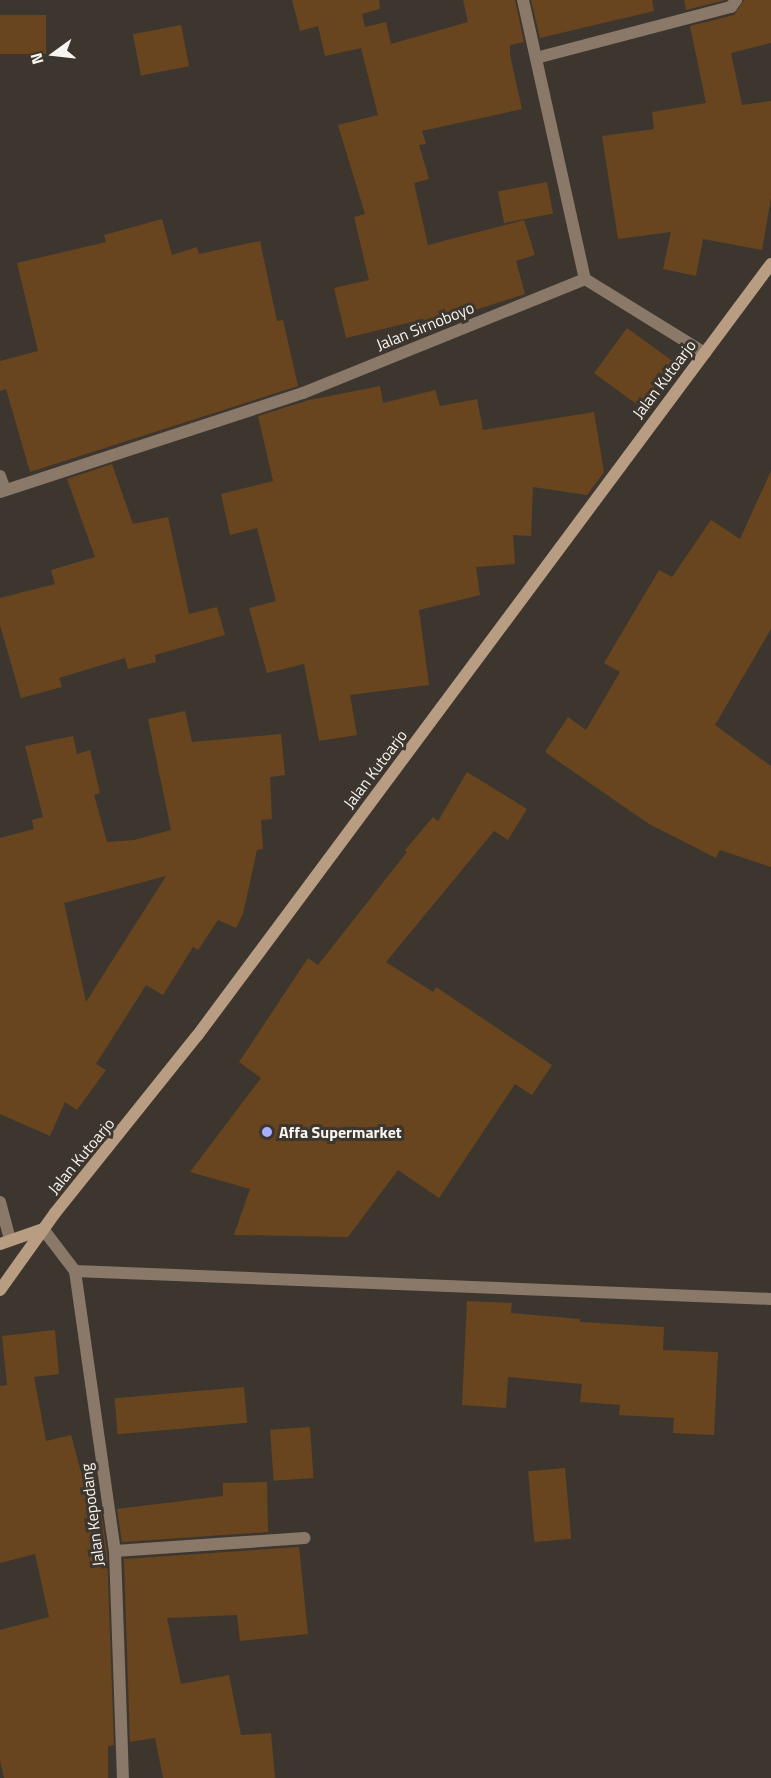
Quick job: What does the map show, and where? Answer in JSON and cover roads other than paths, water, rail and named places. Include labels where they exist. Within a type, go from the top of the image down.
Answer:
[{"type":"main road","name":"Jalan Kutoarjo","points":[[0,1290],[43,1229],[197,1036],[771,264]]},
{"type":"main road","points":[[5,1242],[43,1229]]},
{"type":"street","points":[[523,0],[585,279],[705,353]]},
{"type":"street","points":[[536,58],[731,7],[736,0]]},
{"type":"street","name":"Jalan Sirnoboyo","points":[[0,476],[2,491],[303,393],[585,279]]},
{"type":"street","points":[[0,1202],[5,1242]]},
{"type":"street","name":"Jalan Kepodang","points":[[43,1229],[75,1271],[115,1551],[123,1778]]},
{"type":"street","points":[[75,1271],[771,1299]]},
{"type":"street","points":[[115,1551],[305,1538]]},
{"type":"place","name":"Affa Supermarket","points":[[267,1132]]}]
